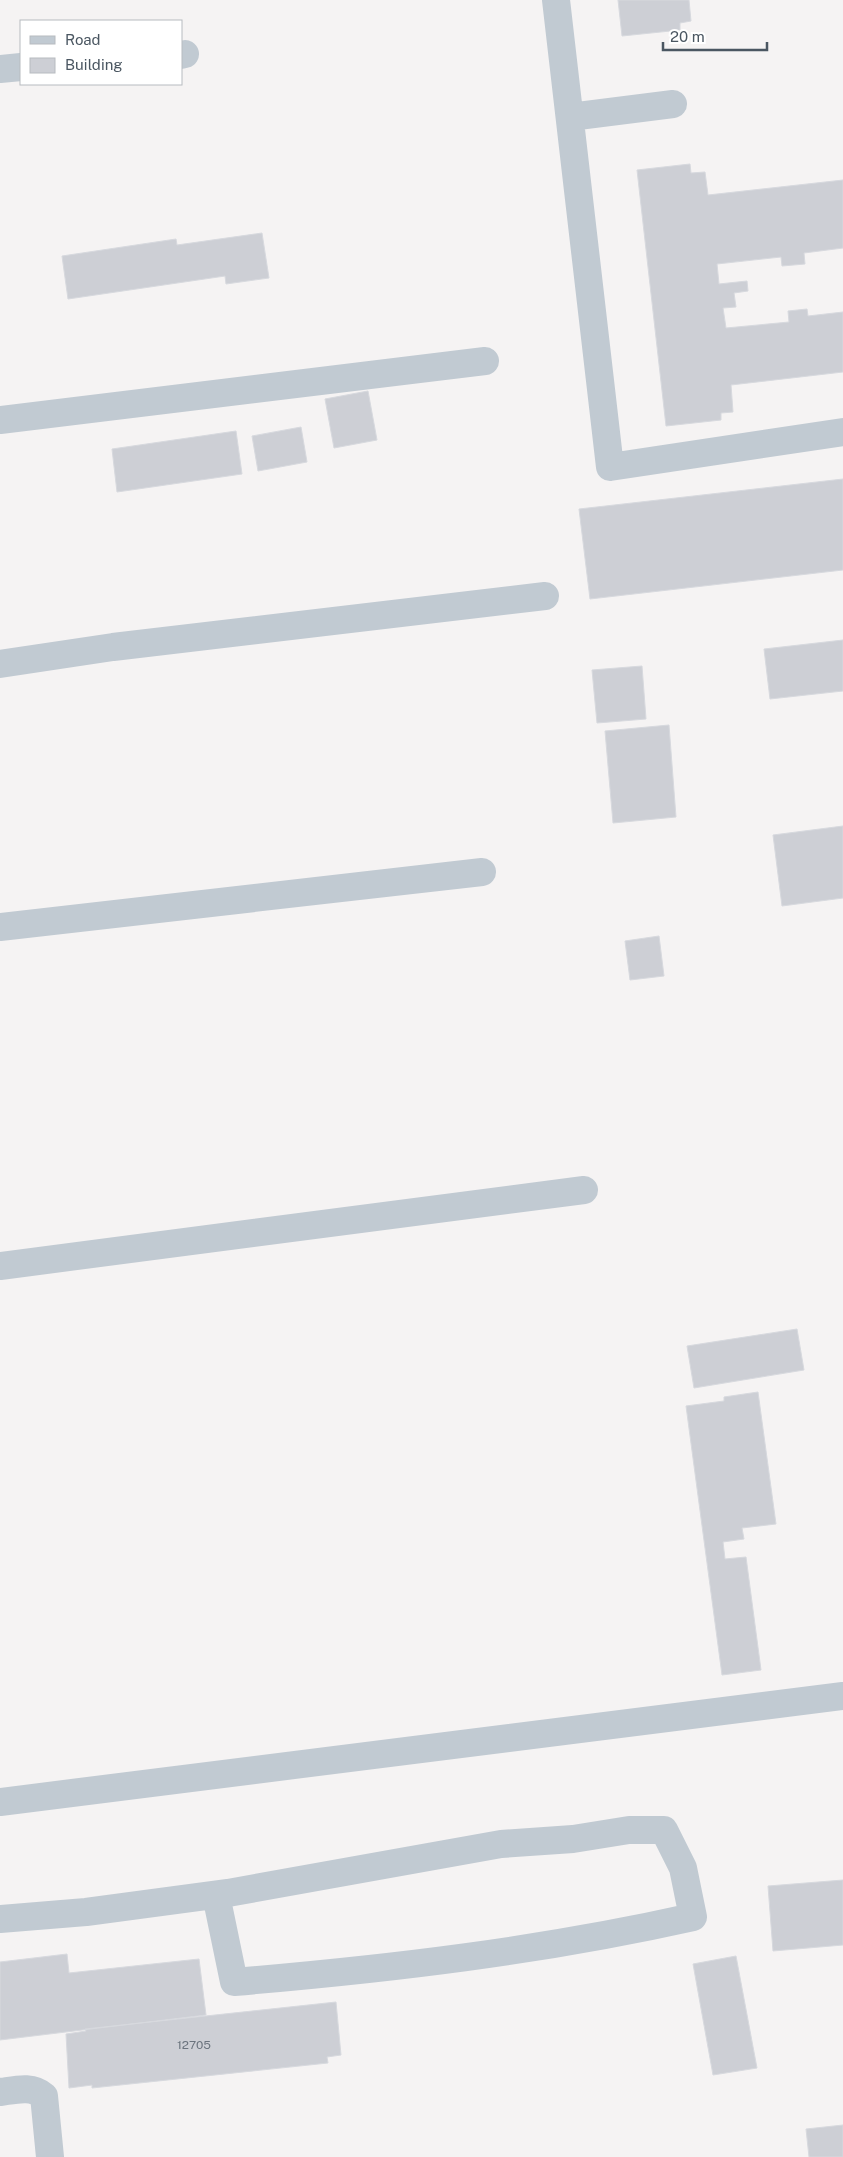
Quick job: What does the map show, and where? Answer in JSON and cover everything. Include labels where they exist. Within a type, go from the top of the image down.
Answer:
[{"type":"lane","points":[[556,0],[610,467],[843,432]]},
{"type":"lane","points":[[0,69],[20,67]]},
{"type":"lane","points":[[570,117],[672,104]]},
{"type":"lane","points":[[0,420],[486,361]]},
{"type":"lane","points":[[0,664],[113,647],[545,596]]},
{"type":"lane","points":[[0,927],[482,872]]},
{"type":"lane","points":[[0,1266],[584,1190]]},
{"type":"lane","points":[[0,1802],[843,1696]]},
{"type":"lane","points":[[0,1919],[86,1912],[216,1895],[501,1844],[573,1839],[629,1830],[664,1830],[683,1868],[693,1917],[584,1939],[463,1959],[234,1982],[216,1895]]},
{"type":"lane","points":[[0,2092],[30,2089],[38,2091],[44,2096],[50,2157]]},
{"type":"building","points":[[618,0],[689,0],[691,21],[680,23],[680,30],[622,36]]},
{"type":"building","points":[[690,164],[691,173],[705,172],[708,195],[843,180],[843,248],[804,253],[805,264],[782,266],[781,257],[717,264],[719,284],[747,281],[748,291],[734,293],[736,307],[723,308],[726,328],[789,322],[788,311],[807,309],[808,316],[843,312],[843,372],[731,385],[733,412],[721,413],[721,420],[666,426],[637,170]]},
{"type":"building","points":[[262,233],[269,278],[226,284],[225,276],[68,299],[62,256],[176,239],[177,245]]},
{"type":"building","points":[[368,391],[377,440],[334,448],[325,399]]},
{"type":"building","points":[[301,427],[307,462],[258,471],[252,436]]},
{"type":"building","points":[[236,431],[242,474],[117,492],[112,449]]},
{"type":"building","points":[[843,479],[843,570],[590,599],[579,509]]},
{"type":"building","points":[[843,640],[843,691],[770,699],[764,649]]},
{"type":"building","points":[[642,666],[646,719],[597,723],[592,670]]},
{"type":"building","points":[[669,725],[676,817],[613,823],[605,731]]},
{"type":"building","points":[[843,826],[843,898],[782,906],[773,835]]},
{"type":"building","points":[[659,936],[664,976],[630,980],[625,941]]},
{"type":"building","points":[[797,1329],[804,1370],[694,1388],[687,1346]]},
{"type":"building","points":[[758,1392],[776,1524],[742,1528],[744,1539],[723,1542],[725,1559],[746,1557],[761,1670],[722,1675],[686,1406],[724,1401],[724,1397]]},
{"type":"building","points":[[843,1880],[843,1945],[773,1951],[768,1886]]},
{"type":"building","points":[[67,1954],[69,1973],[199,1959],[206,2015],[0,2040],[0,1962]]},
{"type":"building","points":[[736,1956],[757,2068],[713,2075],[693,1964]]},
{"type":"building","points":[[336,2002],[341,2055],[327,2057],[328,2063],[92,2088],[92,2085],[69,2088],[66,2034],[86,2031],[85,2029]]},
{"type":"building","points":[[843,2125],[843,2157],[809,2157],[806,2129]]}]
